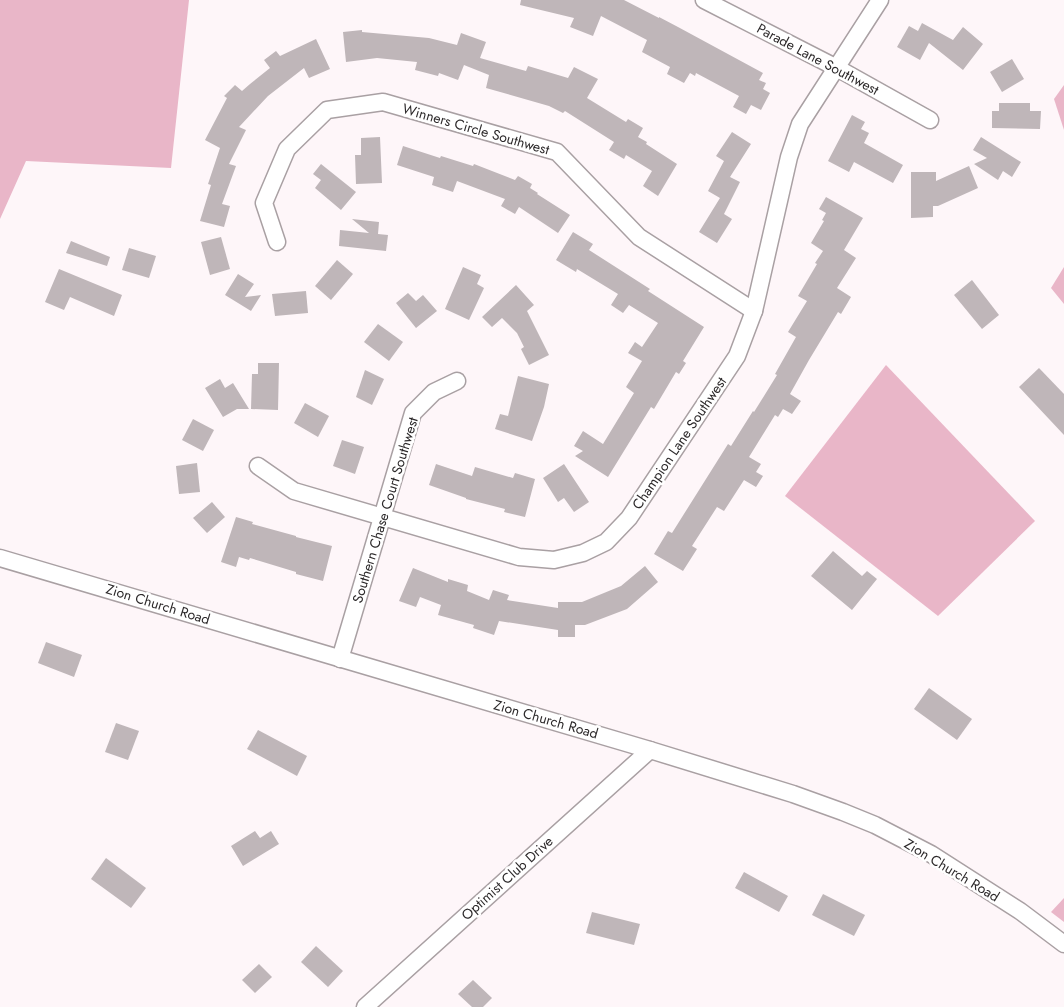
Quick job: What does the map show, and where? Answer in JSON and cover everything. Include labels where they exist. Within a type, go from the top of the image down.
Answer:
[{"type":"street","name":"Parade Lane Southwest","points":[[704,0],[836,68],[930,120]]},
{"type":"street","name":"Champion Lane Southwest","points":[[258,466],[294,490],[519,557],[554,560],[583,553],[606,542],[629,518],[737,356],[754,311],[789,157],[800,124],[880,0]]},
{"type":"street","name":"Winners Circle Southwest","points":[[277,242],[264,203],[287,149],[327,110],[383,102],[556,152],[639,237],[754,311]]},
{"type":"street","name":"Southern Chase Court Southwest","points":[[340,659],[413,413],[434,392],[457,381]]},
{"type":"street","name":"Zion Church Road","points":[[0,558],[793,794],[875,826],[931,854],[1020,912],[1064,944]]},
{"type":"street","name":"Optimist Club Drive","points":[[365,1007],[650,750]]},
{"type":"shaded area","points":[[0,0],[189,0],[171,168],[26,161],[0,219]]},
{"type":"shaded area","points":[[1064,85],[1064,130],[1054,99]]},
{"type":"shaded area","points":[[1064,267],[1064,304],[1051,288]]},
{"type":"shaded area","points":[[886,365],[1035,521],[938,616],[785,496]]},
{"type":"shaded area","points":[[1064,898],[1064,922],[1051,912]]},
{"type":"building","points":[[521,0],[624,0],[763,73],[759,80],[766,83],[763,89],[770,93],[761,110],[751,105],[746,114],[733,107],[739,96],[696,73],[695,76],[690,73],[684,83],[667,74],[670,67],[642,52],[647,40],[601,16],[593,36],[570,27],[574,18],[520,5]]},
{"type":"building","points":[[922,23],[953,40],[963,27],[983,44],[963,70],[929,43],[920,60],[897,47],[909,26],[918,31]]},
{"type":"building","points":[[362,30],[362,32],[429,38],[457,45],[461,33],[486,42],[480,58],[526,71],[528,66],[568,78],[574,67],[598,79],[587,98],[626,122],[628,119],[643,128],[638,137],[677,164],[658,196],[643,186],[652,171],[626,155],[624,159],[609,150],[614,142],[565,111],[563,113],[549,106],[486,88],[489,75],[464,65],[458,80],[439,73],[438,76],[415,70],[417,62],[377,58],[346,62],[343,32]]},
{"type":"building","points":[[316,39],[330,69],[309,78],[304,68],[268,96],[239,127],[246,130],[229,164],[236,166],[222,204],[230,206],[224,227],[200,221],[211,185],[208,184],[220,148],[205,140],[227,98],[224,96],[235,85],[242,91],[270,68],[264,60],[276,51],[280,56]]},
{"type":"building","points":[[1012,59],[1024,79],[1002,92],[990,72]]},
{"type":"building","points":[[999,103],[1030,103],[1030,111],[1041,111],[1040,129],[992,128],[992,111],[999,111]]},
{"type":"building","points":[[852,115],[865,122],[861,129],[869,133],[864,143],[903,165],[893,183],[854,162],[849,172],[828,161]]},
{"type":"building","points":[[732,132],[751,144],[730,177],[740,182],[724,214],[732,219],[717,243],[699,232],[720,198],[708,191],[724,161],[716,156]]},
{"type":"building","points":[[380,137],[382,183],[356,184],[355,155],[361,155],[361,138]]},
{"type":"building","points":[[981,137],[1021,162],[1012,177],[1003,171],[998,180],[974,164],[987,158],[973,150]]},
{"type":"building","points":[[403,146],[440,158],[441,156],[473,166],[474,164],[515,180],[518,176],[532,184],[530,188],[537,194],[570,215],[558,233],[519,207],[515,214],[501,206],[505,199],[457,181],[453,192],[432,185],[434,177],[397,165]]},
{"type":"building","points":[[321,164],[356,192],[341,210],[315,188],[321,180],[313,174]]},
{"type":"building","points":[[969,166],[978,188],[938,206],[933,206],[933,217],[911,218],[911,172],[936,172],[936,181]]},
{"type":"building","points":[[826,197],[863,218],[844,250],[856,258],[837,288],[851,297],[841,314],[838,312],[790,394],[801,401],[792,414],[783,409],[778,417],[775,415],[749,457],[761,464],[756,472],[763,476],[756,487],[744,480],[724,511],[717,507],[692,546],[697,549],[683,571],[654,554],[668,531],[672,533],[728,444],[731,446],[754,412],[777,375],[775,374],[796,337],[788,332],[807,301],[798,296],[823,251],[811,243],[824,221],[822,220],[826,213],[819,209]]},
{"type":"building","points":[[352,219],[379,222],[378,234],[388,235],[386,251],[339,246],[340,230],[369,233]]},
{"type":"building","points":[[573,232],[593,244],[589,250],[650,289],[648,291],[704,327],[683,361],[686,363],[679,374],[676,372],[654,409],[651,407],[608,477],[575,456],[583,451],[574,446],[583,431],[603,444],[634,393],[626,387],[642,361],[628,353],[635,342],[642,347],[658,323],[629,305],[623,313],[611,305],[618,294],[577,269],[576,272],[556,260]]},
{"type":"building","points":[[221,237],[230,269],[210,275],[201,242]]},
{"type":"building","points":[[71,241],[110,257],[107,266],[66,253]]},
{"type":"building","points":[[129,248],[156,256],[149,278],[122,270]]},
{"type":"building","points":[[337,260],[353,274],[331,300],[315,286]]},
{"type":"building","points":[[463,267],[481,275],[477,284],[484,288],[469,320],[445,309]]},
{"type":"building","points":[[59,269],[122,295],[114,316],[70,297],[64,310],[45,302]]},
{"type":"building","points":[[238,274],[254,284],[245,297],[261,295],[251,311],[225,295]]},
{"type":"building","points":[[972,280],[999,315],[982,329],[954,295]]},
{"type":"building","points":[[516,285],[534,305],[527,311],[549,355],[529,365],[521,349],[524,347],[517,333],[502,318],[492,327],[482,317]]},
{"type":"building","points":[[306,291],[308,313],[275,316],[272,294]]},
{"type":"building","points":[[408,293],[416,301],[423,295],[437,311],[416,328],[396,303]]},
{"type":"building","points":[[378,324],[403,342],[389,361],[364,342]]},
{"type":"building","points":[[258,363],[279,363],[278,410],[251,409],[252,374],[258,374]]},
{"type":"building","points":[[1039,368],[1064,394],[1064,435],[1019,387]]},
{"type":"building","points":[[365,370],[384,379],[372,405],[356,397]]},
{"type":"building","points":[[518,376],[549,384],[544,407],[532,441],[495,429],[500,414],[508,416]]},
{"type":"building","points":[[220,379],[225,388],[233,383],[249,409],[237,409],[223,417],[205,388]]},
{"type":"building","points":[[305,403],[329,416],[318,437],[294,423]]},
{"type":"building","points":[[193,419],[214,430],[203,451],[182,440]]},
{"type":"building","points":[[342,440],[364,447],[355,474],[333,466]]},
{"type":"building","points":[[197,463],[200,492],[179,494],[176,466]]},
{"type":"building","points":[[436,464],[472,476],[475,467],[513,478],[515,473],[535,479],[525,517],[504,512],[505,509],[466,499],[429,485]]},
{"type":"building","points":[[564,464],[589,502],[574,512],[564,498],[558,502],[543,478]]},
{"type":"building","points":[[212,502],[225,517],[207,533],[193,518]]},
{"type":"building","points":[[236,517],[253,522],[252,524],[332,546],[323,581],[250,558],[249,560],[239,557],[236,567],[221,562]]},
{"type":"building","points":[[833,551],[862,576],[867,571],[877,579],[852,610],[811,576]]},
{"type":"building","points":[[645,566],[658,582],[627,609],[585,625],[575,625],[575,637],[558,637],[558,630],[499,621],[494,635],[473,628],[474,625],[438,615],[441,605],[420,597],[416,607],[399,601],[413,568],[448,582],[448,579],[468,585],[467,591],[489,600],[493,590],[509,595],[507,600],[558,608],[558,602],[582,602],[621,586]]},
{"type":"building","points":[[46,642],[82,655],[74,677],[38,663]]},
{"type":"building","points":[[929,688],[972,719],[957,740],[914,709]]},
{"type":"building","points":[[116,723],[139,731],[128,760],[105,752]]},
{"type":"building","points":[[258,730],[307,756],[297,776],[247,749]]},
{"type":"building","points":[[255,831],[260,838],[271,831],[279,844],[243,866],[231,846]]},
{"type":"building","points":[[106,858],[146,888],[131,908],[91,879]]},
{"type":"building","points":[[744,872],[788,896],[779,912],[735,888]]},
{"type":"building","points":[[823,894],[865,915],[854,936],[812,915]]},
{"type":"building","points":[[592,912],[640,924],[634,945],[586,933]]},
{"type":"building","points":[[316,946],[343,971],[328,987],[301,962]]},
{"type":"building","points":[[259,964],[272,977],[255,993],[242,980]]},
{"type":"building","points":[[473,980],[492,998],[483,1007],[472,1007],[458,994]]}]
